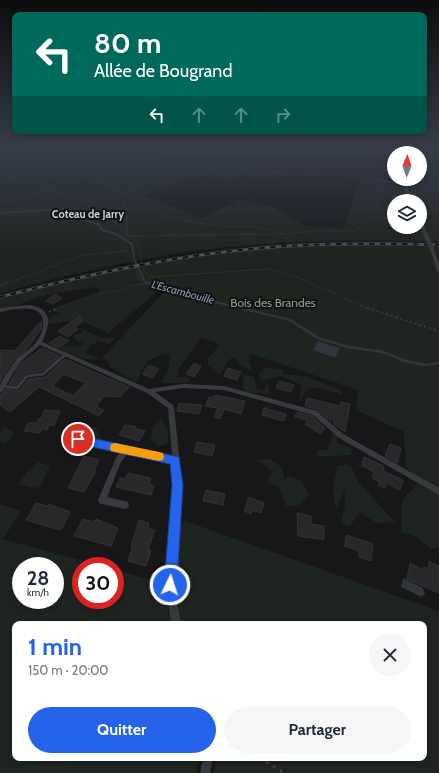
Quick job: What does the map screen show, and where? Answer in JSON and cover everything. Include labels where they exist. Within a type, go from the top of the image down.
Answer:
[{"type":"street","points":[[425,234],[439,271]]},
{"type":"street","points":[[0,310],[35,307],[42,312],[46,326],[39,343],[18,361],[1,388]]},
{"type":"street","points":[[39,343],[149,391],[171,407],[178,485],[170,585],[176,621]]},
{"type":"street","points":[[149,391],[182,386],[224,388],[315,413],[341,436],[439,492]]},
{"type":"street","points":[[78,439],[175,460]]},
{"type":"street","points":[[125,505],[102,500],[118,460],[126,450]]},
{"type":"street","points":[[205,773],[207,761]]},
{"type":"lane","points":[[1,388],[17,388],[27,376],[30,374],[43,374],[65,355]]},
{"type":"path","points":[[105,185],[164,216],[223,226],[258,227],[285,234]]},
{"type":"path","points":[[124,194],[139,185]]},
{"type":"path","points":[[383,185],[381,193],[383,196],[379,198],[376,208],[387,210]]},
{"type":"path","points":[[424,186],[439,190]]},
{"type":"path","points":[[0,204],[49,190],[81,200],[120,226],[128,236],[138,244],[143,269],[151,278]]},
{"type":"path","points":[[124,194],[128,236]]},
{"type":"path","points":[[128,236],[285,234],[317,231],[355,231],[369,217],[387,217]]},
{"type":"path","points":[[0,286],[83,255],[128,251],[142,284]]},
{"type":"path","points":[[44,316],[50,310],[96,294],[118,291],[133,285],[147,283],[148,279],[151,278],[268,269],[298,277],[370,310],[439,331]]},
{"type":"path","points":[[264,761],[285,773]]},
{"type":"green space","points":[[0,185],[171,185],[146,196],[202,218],[239,200],[273,207],[305,226],[344,228],[358,185],[439,185],[439,242],[342,240],[244,245],[180,253],[112,266],[0,293]]},
{"type":"green space","name":"Bois des Brandes","points":[[337,244],[439,247],[439,547],[431,549],[417,537],[401,532],[402,501],[418,483],[406,466],[404,432],[356,410],[358,390],[251,354],[249,360],[252,371],[238,364],[236,357],[230,359],[220,375],[208,365],[208,359],[220,344],[201,338],[179,368],[177,377],[187,377],[190,382],[163,383],[162,380],[170,362],[170,354],[167,354],[148,360],[136,382],[110,367],[109,362],[102,358],[165,291],[160,289],[108,333],[75,318],[72,321],[49,324],[48,319],[52,315],[62,314],[50,310],[100,293],[99,287],[47,295],[0,311],[0,299],[63,282],[126,268],[191,257],[266,248]]},
{"type":"green space","points":[[81,328],[101,338],[116,338],[109,344],[98,341],[90,346],[85,353],[99,358],[95,359],[80,357],[61,350],[61,348],[67,346],[78,346],[84,344],[75,340],[74,335],[82,333]]},
{"type":"green space","points":[[264,368],[283,369],[283,374],[305,376],[341,390],[343,395],[320,388],[309,388],[298,402],[302,385],[281,376],[261,381],[259,374]]},
{"type":"green space","points":[[242,374],[254,377],[257,389],[264,390],[267,382],[270,389],[267,394],[247,392],[242,387],[244,383]]},
{"type":"green space","points":[[161,419],[167,428],[168,437],[167,444],[159,446],[150,439],[153,426]]},
{"type":"green space","points":[[95,426],[104,443],[86,438],[84,436]]},
{"type":"green space","points":[[3,427],[14,432],[11,440],[3,444],[0,441],[0,433]]},
{"type":"green space","points":[[333,433],[337,435],[337,443],[351,448],[352,455],[318,456],[317,451],[328,449]]},
{"type":"green space","points":[[270,459],[280,466],[285,480],[288,476],[301,480],[309,495],[299,505],[286,506],[279,487],[267,482],[273,472],[257,460]]},
{"type":"green space","points":[[38,462],[50,466],[40,487],[33,488],[19,484],[26,473]]},
{"type":"green space","points":[[347,464],[352,468],[358,482],[395,522],[376,523],[360,512],[349,527],[341,522],[345,505],[345,490],[337,508],[333,487],[338,466]]},
{"type":"green space","points":[[0,504],[21,511],[3,539],[72,558],[72,609],[124,609],[124,572],[164,583],[170,621],[12,621],[12,761],[197,761],[197,773],[0,773]]},
{"type":"green space","points":[[185,521],[439,611],[439,773],[213,773],[215,761],[427,761],[427,621],[179,621],[174,585],[176,536],[179,527]]},
{"type":"shaded area","points":[[318,341],[340,348],[335,358],[313,350]]},
{"type":"shaded area","points":[[403,578],[423,588],[425,595],[422,595],[422,597],[401,587]]},
{"type":"building","points":[[55,294],[62,298],[53,304],[46,301]]},
{"type":"building","points":[[80,316],[83,321],[74,327],[78,329],[68,337],[58,331]]},
{"type":"building","points":[[40,322],[42,323],[41,329],[25,351],[13,361],[0,382],[0,350],[15,351]]},
{"type":"building","points":[[60,336],[69,341],[59,348],[49,343]]},
{"type":"building","points":[[42,348],[60,356],[42,371],[26,373],[16,385],[9,384],[21,363]]},
{"type":"building","points":[[65,359],[129,387],[120,397],[104,396],[96,407],[104,410],[99,416],[39,387],[10,412],[0,405],[0,394],[3,393],[5,389],[18,391],[29,379],[45,377]],"holes":[[[63,374],[86,383],[73,396],[53,386]]]},
{"type":"building","points":[[194,363],[201,366],[194,377],[186,374]]},
{"type":"building","points":[[149,365],[159,369],[152,378],[142,374]]},
{"type":"building","points":[[228,368],[241,372],[237,380],[224,376]]},
{"type":"building","points":[[279,381],[294,385],[291,392],[276,388]]},
{"type":"building","points":[[215,395],[245,401],[241,414],[224,409],[220,419],[214,417],[218,408],[205,406],[209,397],[214,397]]},
{"type":"building","points":[[307,398],[340,406],[341,402],[350,404],[345,432],[334,424],[333,418],[331,421],[318,410],[305,406]]},
{"type":"building","points":[[179,403],[202,405],[199,414],[177,411]]},
{"type":"building","points":[[264,408],[286,414],[284,421],[262,415]]},
{"type":"building","points":[[45,410],[60,411],[54,425],[49,425],[47,430],[41,429],[40,433],[24,431],[28,423],[36,423],[38,419],[41,419]]},
{"type":"building","points":[[298,412],[312,416],[325,428],[320,434],[305,424],[308,421],[294,416]]},
{"type":"building","points":[[125,425],[136,427],[136,429],[145,431],[139,441],[119,435]]},
{"type":"building","points":[[197,442],[215,445],[212,456],[194,452]]},
{"type":"building","points":[[390,444],[401,448],[397,463],[385,456]]},
{"type":"building","points":[[84,456],[99,460],[94,470],[96,471],[84,492],[68,488]]},
{"type":"building","points":[[364,457],[384,466],[383,471],[403,480],[400,490],[387,483],[385,488],[378,485],[380,482],[372,478],[374,472],[362,466]]},
{"type":"building","points":[[128,473],[151,478],[149,484],[154,486],[151,495],[116,487],[120,478],[125,479]]},
{"type":"building","points":[[206,490],[225,494],[223,505],[203,501]]},
{"type":"building","points":[[249,497],[264,503],[261,513],[252,510],[251,514],[244,511]]},
{"type":"building","points":[[36,503],[47,506],[49,504],[70,512],[61,530],[26,520]]},
{"type":"building","points":[[297,513],[311,516],[311,524],[324,526],[324,540],[298,536]]},
{"type":"building","points":[[83,519],[94,522],[96,519],[118,528],[111,546],[74,536]]},
{"type":"building","points":[[139,520],[149,523],[148,528],[155,530],[148,549],[151,550],[146,566],[128,561]]},
{"type":"building","points":[[346,535],[373,544],[371,561],[359,557],[359,551],[345,546]]},
{"type":"building","points":[[429,561],[439,566],[439,593],[407,579],[410,563],[423,570],[424,567],[428,569]]},
{"type":"waterway","name":"L'Escambouille","points":[[0,213],[62,209],[68,210],[81,218]]},
{"type":"waterway","name":"L'Escambouille","points":[[81,218],[99,225],[102,230],[116,234],[132,244],[134,259],[145,282],[210,301],[246,309]]},
{"type":"waterway","name":"L'Escambouille","points":[[241,308],[290,320],[318,338],[348,347],[383,352],[405,361],[426,365],[439,363]]},
{"type":"railway","points":[[0,297],[68,280],[135,266],[238,250],[335,244],[439,245]]},
{"type":"slow traffic","points":[[115,448],[159,457]]},
{"type":"district","name":"Coteau de Jarry","points":[[88,214]]},
{"type":"route","points":[[78,439],[175,460],[178,485],[170,585]]}]
